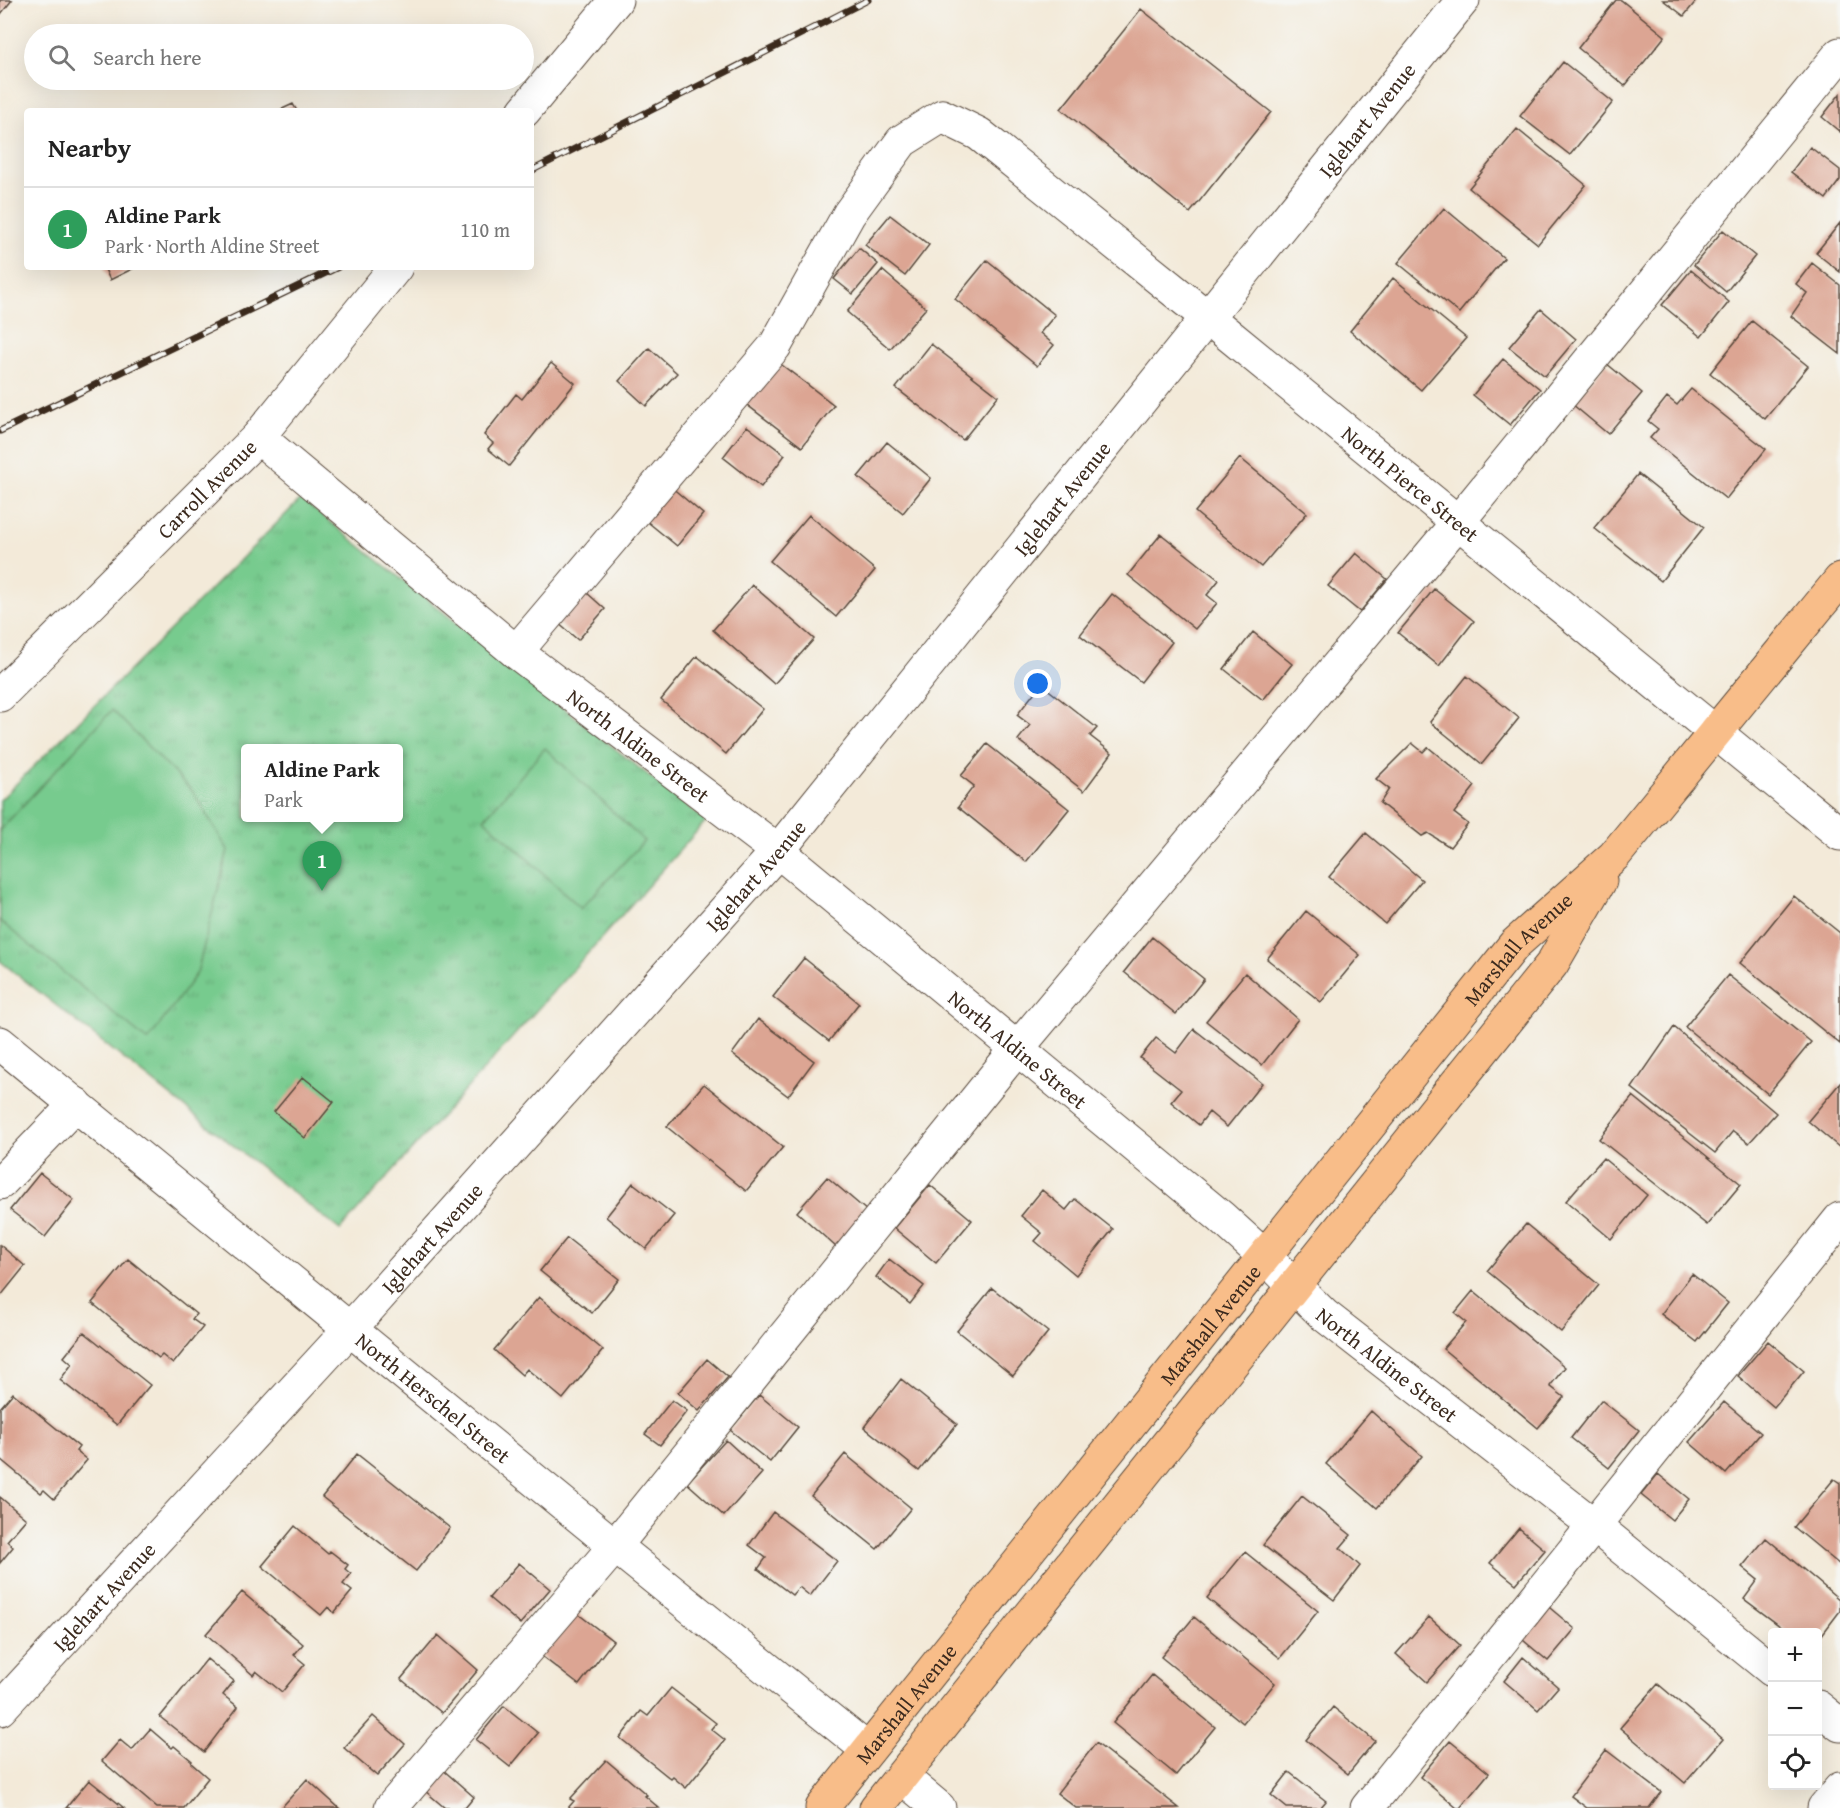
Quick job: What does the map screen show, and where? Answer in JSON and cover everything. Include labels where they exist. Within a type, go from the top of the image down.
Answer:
[{"type":"main road","name":"Marshall Avenue","points":[[822,1808],[1515,944],[1614,856],[1840,580]]},
{"type":"main road","name":"Marshall Avenue","points":[[876,1808],[1552,964],[1614,856]]},
{"type":"street","points":[[526,108],[616,0]]},
{"type":"street","name":"Iglehart Avenue","points":[[0,1709],[350,1329],[778,851],[1463,0]]},
{"type":"street","points":[[391,1808],[615,1546],[1016,1050],[1458,522],[1840,54]]},
{"type":"street","name":"North Pierce Street","points":[[516,652],[774,346],[849,214],[902,141],[942,116],[979,135],[1208,318],[1840,834]]},
{"type":"street","name":"Carroll Avenue","points":[[0,695],[258,437],[394,270]]},
{"type":"street","name":"North Aldine Street","points":[[258,437],[516,652],[778,851],[1016,1050],[1221,1217],[1324,1316],[1595,1526],[1768,1666]]},
{"type":"street","name":"North Herschel Street","points":[[0,1043],[868,1750]]},
{"type":"street","points":[[0,1183],[76,1104]]},
{"type":"street","points":[[1367,1808],[1840,1219]]},
{"type":"street","points":[[1822,1710],[1840,1725]]},
{"type":"street","points":[[902,1777],[939,1808]]},
{"type":"street","points":[[1824,1808],[1840,1789]]},
{"type":"green space","points":[[301,499],[706,821],[340,1230],[0,961],[0,800]]},
{"type":"green space","points":[[112,710],[193,792],[228,850],[197,973],[148,1041],[0,921],[0,830]]},
{"type":"green space","points":[[545,748],[644,841],[581,908],[484,819]]},
{"type":"building","points":[[0,0],[12,0],[0,15]]},
{"type":"building","points":[[1616,0],[1621,0],[1665,36],[1625,86],[1578,48]]},
{"type":"building","points":[[1663,0],[1697,0],[1684,16]]},
{"type":"building","points":[[1141,9],[1271,112],[1190,213],[1061,109]]},
{"type":"building","points":[[1563,62],[1613,102],[1570,155],[1520,116]]},
{"type":"building","points":[[1840,94],[1840,132],[1822,117]]},
{"type":"building","points":[[1517,129],[1586,185],[1538,244],[1469,188]]},
{"type":"building","points":[[1810,147],[1840,170],[1840,180],[1826,199],[1791,172]]},
{"type":"building","points":[[1444,208],[1504,258],[1459,313],[1398,263]]},
{"type":"building","points":[[890,215],[929,245],[905,276],[865,245]]},
{"type":"building","points":[[1840,223],[1840,272],[1816,253]]},
{"type":"building","points":[[1723,230],[1755,256],[1726,292],[1694,265]]},
{"type":"building","points":[[859,248],[878,264],[853,294],[834,279]]},
{"type":"building","points":[[987,260],[1055,315],[1040,333],[1054,345],[1037,366],[955,299]]},
{"type":"building","points":[[1812,263],[1840,285],[1840,354],[1791,316],[1807,293],[1796,284]]},
{"type":"building","points":[[105,270],[130,270],[110,280]]},
{"type":"building","points":[[882,270],[926,308],[890,349],[847,312]]},
{"type":"building","points":[[1691,270],[1729,302],[1701,337],[1662,305]]},
{"type":"building","points":[[1393,278],[1466,338],[1421,390],[1350,331]]},
{"type":"building","points":[[1541,309],[1576,339],[1545,376],[1509,347]]},
{"type":"building","points":[[1752,321],[1808,366],[1765,419],[1710,373]]},
{"type":"building","points":[[931,344],[998,396],[963,440],[896,388]]},
{"type":"building","points":[[649,348],[677,373],[646,406],[619,381]]},
{"type":"building","points":[[774,359],[834,405],[802,447],[742,401]]},
{"type":"building","points":[[1503,359],[1540,389],[1510,425],[1473,395]]},
{"type":"building","points":[[551,363],[575,383],[509,466],[488,449],[493,443],[484,435],[516,394],[522,399]]},
{"type":"building","points":[[1606,363],[1642,393],[1608,434],[1572,404]]},
{"type":"building","points":[[1691,389],[1766,449],[1726,499],[1650,438],[1658,429],[1648,421],[1667,397],[1677,405]]},
{"type":"building","points":[[747,426],[785,455],[761,487],[723,457]]},
{"type":"building","points":[[887,442],[931,478],[903,513],[858,477]]},
{"type":"building","points":[[1240,458],[1307,513],[1261,567],[1195,512]]},
{"type":"building","points":[[1638,474],[1704,527],[1661,581],[1594,528]]},
{"type":"building","points":[[670,486],[703,514],[677,546],[644,519]]},
{"type":"building","points":[[809,515],[875,570],[836,617],[770,561]]},
{"type":"building","points":[[1161,534],[1219,580],[1207,595],[1217,603],[1195,629],[1128,575]]},
{"type":"building","points":[[1356,553],[1387,579],[1360,612],[1328,586]]},
{"type":"building","points":[[752,585],[814,639],[774,684],[713,630]]},
{"type":"building","points":[[1434,589],[1474,621],[1439,666],[1398,633]]},
{"type":"building","points":[[586,592],[605,609],[578,640],[558,623]]},
{"type":"building","points":[[1112,594],[1172,642],[1141,682],[1080,635]]},
{"type":"building","points":[[1253,632],[1292,664],[1263,700],[1224,669]]},
{"type":"building","points":[[697,656],[763,709],[726,754],[661,700]]},
{"type":"building","points":[[1467,676],[1519,718],[1482,764],[1430,722]]},
{"type":"building","points":[[1041,684],[1097,728],[1090,736],[1112,753],[1084,791],[1018,740],[1030,725],[1017,715]]},
{"type":"building","points":[[1412,743],[1423,752],[1428,747],[1475,786],[1454,813],[1468,824],[1450,847],[1428,833],[1422,836],[1380,803],[1389,789],[1376,779]]},
{"type":"building","points":[[987,744],[1069,809],[1026,862],[958,807],[974,786],[961,776]]},
{"type":"building","points":[[1366,833],[1422,880],[1385,924],[1329,877]]},
{"type":"building","points":[[1794,896],[1840,933],[1840,1044],[1740,963]]},
{"type":"building","points":[[1306,911],[1360,955],[1321,1002],[1267,959]]},
{"type":"building","points":[[1152,937],[1204,979],[1176,1014],[1124,972]]},
{"type":"building","points":[[804,958],[859,1003],[829,1041],[773,997]]},
{"type":"building","points":[[1245,973],[1298,1019],[1262,1065],[1206,1021]]},
{"type":"building","points":[[1728,975],[1811,1042],[1768,1094],[1685,1027]]},
{"type":"building","points":[[758,1019],[814,1061],[788,1096],[732,1054]]},
{"type":"building","points":[[1674,1027],[1776,1113],[1749,1143],[1733,1131],[1715,1153],[1632,1088]]},
{"type":"building","points":[[1194,1029],[1262,1083],[1227,1127],[1209,1112],[1199,1125],[1171,1102],[1181,1090],[1140,1058],[1156,1038],[1176,1053]]},
{"type":"building","points":[[303,1077],[334,1102],[305,1138],[274,1112]]},
{"type":"building","points":[[1840,1083],[1840,1148],[1808,1121]]},
{"type":"building","points":[[704,1084],[783,1147],[746,1191],[667,1127]]},
{"type":"building","points":[[1633,1096],[1741,1184],[1707,1225],[1599,1139]]},
{"type":"building","points":[[1603,1158],[1647,1195],[1611,1239],[1566,1201]]},
{"type":"building","points":[[40,1173],[74,1200],[45,1237],[10,1210]]},
{"type":"building","points":[[827,1177],[867,1211],[836,1247],[797,1212]]},
{"type":"building","points":[[633,1183],[674,1215],[646,1249],[606,1217]]},
{"type":"building","points":[[930,1185],[972,1220],[936,1263],[894,1228]]},
{"type":"building","points":[[1042,1190],[1066,1210],[1075,1199],[1113,1229],[1076,1275],[1035,1241],[1042,1233],[1021,1216]]},
{"type":"building","points":[[1526,1224],[1599,1285],[1561,1332],[1487,1271]]},
{"type":"building","points":[[567,1238],[619,1279],[592,1313],[540,1271]]},
{"type":"building","points":[[0,1245],[25,1266],[0,1297]]},
{"type":"building","points":[[128,1259],[196,1314],[192,1319],[203,1327],[173,1364],[162,1355],[159,1358],[92,1303]]},
{"type":"building","points":[[889,1259],[924,1286],[910,1304],[876,1277]]},
{"type":"building","points":[[1692,1274],[1728,1303],[1697,1342],[1661,1314]]},
{"type":"building","points":[[992,1288],[1048,1332],[1013,1376],[957,1331]]},
{"type":"building","points":[[1473,1291],[1565,1367],[1550,1386],[1564,1397],[1538,1428],[1443,1349],[1466,1322],[1455,1313]]},
{"type":"building","points":[[539,1297],[603,1350],[563,1399],[527,1369],[522,1375],[494,1350]]},
{"type":"building","points":[[84,1332],[150,1385],[117,1425],[60,1380],[72,1364],[64,1357]]},
{"type":"building","points":[[1768,1341],[1804,1371],[1774,1407],[1738,1376]]},
{"type":"building","points":[[707,1359],[728,1377],[699,1411],[678,1393]]},
{"type":"building","points":[[901,1379],[957,1424],[919,1471],[864,1427]]},
{"type":"building","points":[[13,1393],[79,1447],[76,1451],[87,1460],[54,1499],[44,1490],[41,1493],[0,1459],[0,1408]]},
{"type":"building","points":[[759,1395],[798,1427],[770,1462],[730,1430]]},
{"type":"building","points":[[672,1400],[687,1411],[660,1445],[645,1434]]},
{"type":"building","points":[[1601,1400],[1639,1430],[1609,1468],[1571,1438]]},
{"type":"building","points":[[1724,1402],[1761,1433],[1726,1474],[1689,1442]]},
{"type":"building","points":[[1371,1411],[1422,1456],[1377,1508],[1326,1464]]},
{"type":"building","points":[[726,1440],[762,1473],[724,1516],[687,1483]]},
{"type":"building","points":[[357,1454],[450,1528],[416,1571],[322,1497]]},
{"type":"building","points":[[845,1454],[911,1508],[877,1549],[811,1496]]},
{"type":"building","points":[[1658,1474],[1689,1499],[1672,1520],[1641,1495]]},
{"type":"building","points":[[1834,1479],[1840,1483],[1840,1565],[1794,1527]]},
{"type":"building","points":[[1302,1496],[1351,1535],[1340,1548],[1360,1566],[1334,1600],[1263,1545]]},
{"type":"building","points":[[0,1497],[26,1519],[7,1541],[13,1547],[0,1563]]},
{"type":"building","points":[[773,1512],[837,1561],[810,1596],[799,1587],[792,1595],[758,1569],[766,1558],[749,1545]]},
{"type":"building","points":[[295,1526],[328,1554],[330,1551],[348,1565],[345,1569],[351,1574],[343,1584],[352,1591],[334,1613],[328,1607],[321,1615],[262,1566]]},
{"type":"building","points":[[1519,1528],[1545,1550],[1516,1584],[1490,1563]]},
{"type":"building","points":[[1766,1538],[1840,1600],[1840,1611],[1822,1635],[1822,1628],[1783,1628],[1744,1599],[1758,1580],[1742,1567]]},
{"type":"building","points":[[1245,1552],[1318,1611],[1280,1658],[1207,1598]]},
{"type":"building","points":[[519,1563],[550,1589],[520,1624],[489,1598]]},
{"type":"building","points":[[242,1592],[303,1644],[294,1655],[305,1664],[282,1692],[256,1671],[253,1675],[206,1634]]},
{"type":"building","points":[[1544,1603],[1575,1629],[1548,1661],[1517,1635]]},
{"type":"building","points":[[573,1610],[613,1641],[579,1685],[539,1654]]},
{"type":"building","points":[[1194,1617],[1275,1683],[1243,1723],[1161,1657]]},
{"type":"building","points":[[1429,1617],[1460,1645],[1427,1682],[1396,1654]]},
{"type":"building","points":[[438,1635],[478,1670],[442,1713],[401,1679]]},
{"type":"building","points":[[1523,1657],[1558,1687],[1538,1710],[1504,1681]]},
{"type":"building","points":[[207,1659],[234,1681],[223,1695],[238,1707],[204,1752],[160,1717]]},
{"type":"building","points":[[1152,1675],[1215,1727],[1176,1775],[1113,1723]]},
{"type":"building","points":[[1658,1684],[1723,1739],[1685,1783],[1620,1728]]},
{"type":"building","points":[[671,1688],[716,1723],[711,1729],[725,1740],[686,1788],[673,1777],[671,1779],[620,1738],[641,1711],[648,1716]]},
{"type":"building","points":[[504,1706],[538,1733],[510,1767],[476,1740]]},
{"type":"building","points":[[1333,1707],[1375,1741],[1348,1774],[1306,1740]]},
{"type":"building","points":[[373,1716],[405,1744],[377,1776],[344,1748]]},
{"type":"building","points":[[150,1729],[192,1761],[191,1763],[208,1778],[184,1808],[157,1808],[102,1761],[120,1740],[132,1750]]},
{"type":"building","points":[[1450,1741],[1489,1773],[1460,1808],[1457,1808],[1420,1777]]},
{"type":"building","points":[[1096,1743],[1179,1808],[1076,1808],[1057,1793]]},
{"type":"building","points":[[1606,1750],[1661,1792],[1649,1808],[1587,1808],[1571,1796]]},
{"type":"building","points":[[606,1760],[659,1808],[568,1808],[574,1801],[570,1799]]},
{"type":"building","points":[[442,1769],[474,1797],[465,1808],[445,1808],[424,1790]]},
{"type":"building","points":[[1289,1772],[1326,1801],[1320,1808],[1287,1808],[1271,1795]]},
{"type":"building","points":[[307,1779],[339,1808],[281,1808]]},
{"type":"building","points":[[89,1780],[124,1808],[66,1808]]},
{"type":"railway","points":[[534,169],[868,0]]},
{"type":"railway","points":[[0,431],[332,270]]},
{"type":"place","name":"Aldine Park","points":[[322,891]]}]
